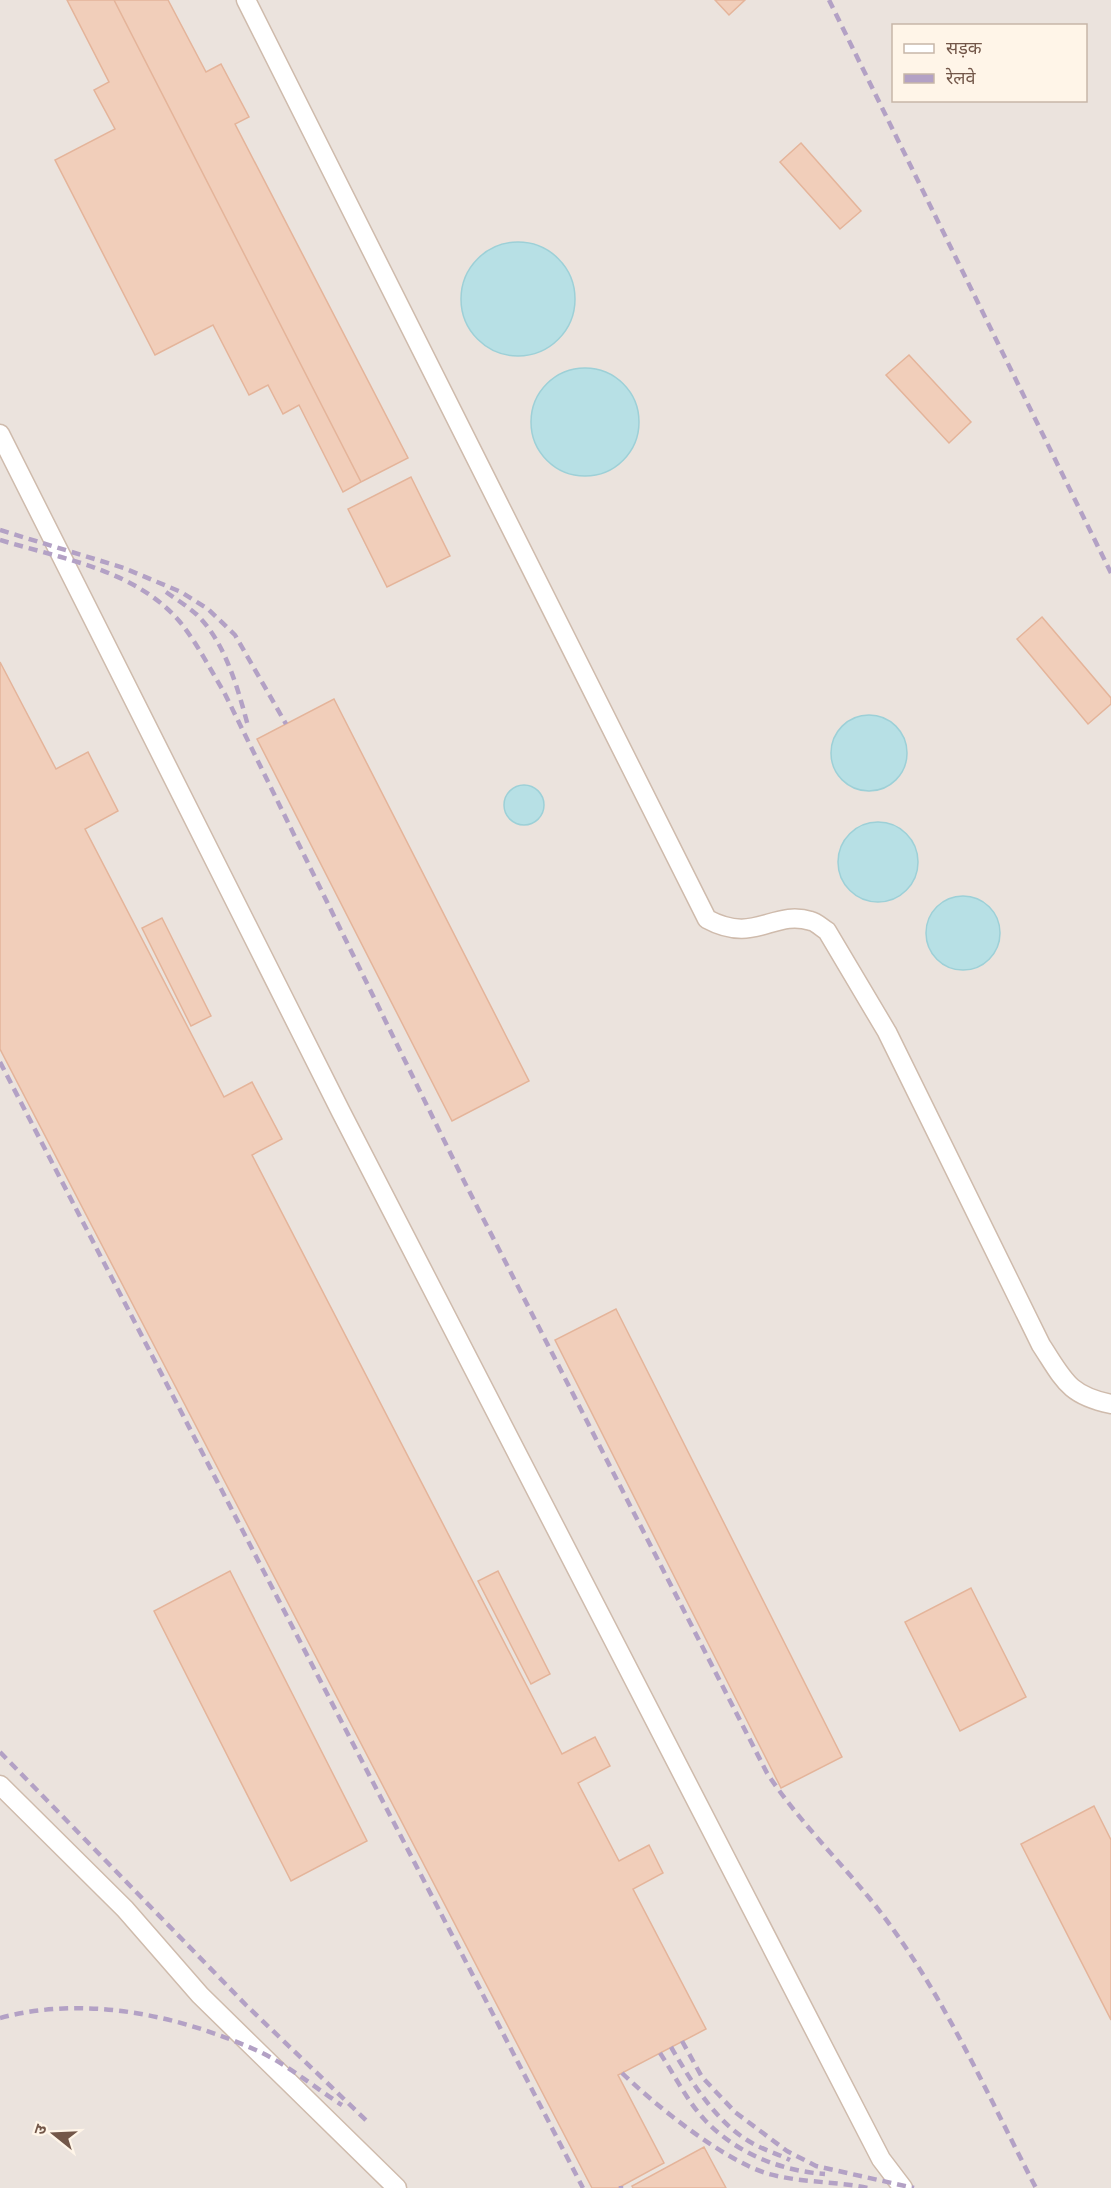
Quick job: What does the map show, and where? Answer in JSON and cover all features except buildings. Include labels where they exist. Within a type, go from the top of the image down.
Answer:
[{"type":"lane","points":[[246,0],[707,919],[725,929],[753,930],[781,920],[811,921],[827,931],[887,1032],[1041,1345],[1070,1388],[1088,1399],[1111,1404]]},
{"type":"lane","points":[[0,434],[341,1112],[881,2159],[903,2188]]},
{"type":"lane","points":[[0,1785],[124,1909],[200,1995],[397,2188]]},
{"type":"shaded area","points":[[0,0],[1111,0],[1111,2188],[0,2188]]},
{"type":"water","points":[[518,242],[540,246],[550,251],[566,267],[571,277],[575,299],[571,321],[566,331],[550,347],[540,352],[518,356],[496,352],[486,347],[470,331],[465,321],[461,299],[465,277],[470,267],[486,251],[496,246]]},
{"type":"water","points":[[585,368],[595,369],[615,377],[623,384],[630,392],[638,412],[638,432],[630,452],[623,460],[615,467],[595,475],[585,476],[575,475],[555,467],[547,460],[540,452],[532,432],[531,422],[532,412],[540,392],[547,384],[555,377],[575,369]]},
{"type":"water","points":[[862,715],[876,715],[890,721],[901,732],[907,746],[904,768],[896,780],[876,791],[862,791],[848,785],[837,774],[831,760],[831,746],[837,732],[848,721]]},
{"type":"water","points":[[524,785],[532,786],[538,791],[543,797],[543,813],[538,819],[532,824],[524,825],[516,824],[510,819],[505,813],[504,805],[505,797],[510,791],[516,786]]},
{"type":"water","points":[[878,822],[900,829],[906,834],[917,854],[918,862],[911,884],[906,890],[886,901],[878,902],[856,895],[850,890],[839,870],[838,862],[845,840],[850,834],[870,823]]},
{"type":"water","points":[[963,896],[977,899],[989,907],[997,919],[1000,933],[997,947],[989,959],[977,967],[963,970],[949,967],[937,959],[929,947],[926,933],[929,919],[937,907],[949,899]]},
{"type":"railway","points":[[829,0],[1111,573]]},
{"type":"railway","points":[[0,530],[124,568],[181,592],[208,609],[235,635],[286,724]]},
{"type":"railway","points":[[0,540],[73,561],[120,578],[162,604],[180,622],[198,647],[224,692],[465,1183],[767,1773],[796,1812],[890,1925],[911,1956],[968,2054],[1036,2188]]},
{"type":"railway","points":[[166,592],[196,614],[215,638],[229,666],[248,726]]},
{"type":"railway","points":[[0,1062],[583,2188]]},
{"type":"railway","points":[[0,1752],[246,2005],[370,2124]]},
{"type":"railway","points":[[0,2018],[32,2011],[65,2008],[98,2009],[131,2012],[196,2027],[269,2056],[342,2105]]},
{"type":"railway","points":[[682,2041],[702,2077],[735,2112],[787,2151],[816,2166],[914,2188]]},
{"type":"railway","points":[[671,2047],[696,2087],[727,2124],[752,2143],[790,2160]]},
{"type":"railway","points":[[660,2053],[698,2112],[730,2142],[744,2151],[776,2164],[825,2174]]},
{"type":"railway","points":[[622,2073],[691,2131],[751,2167],[781,2177],[868,2188]]}]
